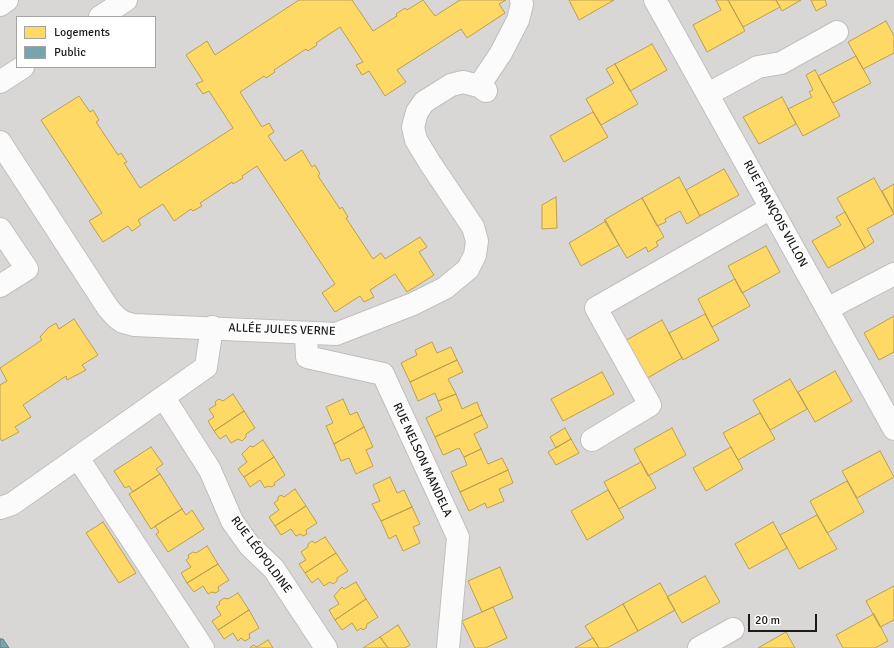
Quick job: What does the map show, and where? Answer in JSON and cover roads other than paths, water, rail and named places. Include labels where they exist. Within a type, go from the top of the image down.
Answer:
[{"type":"street","points":[[0,5],[7,0]]},
{"type":"street","points":[[102,16],[126,0]]},
{"type":"street","name":"ALLÉE JULES VERNE","points":[[0,142],[116,317],[123,322],[134,325],[212,327],[336,334],[413,304],[445,288],[468,269],[475,255],[477,241],[473,227],[416,140],[413,127],[417,112],[424,102],[451,85],[463,82],[483,89],[518,20],[522,4],[521,0]]},
{"type":"street","name":"RUE FRANÇOIS VILLON","points":[[655,0],[894,429]]},
{"type":"street","points":[[708,94],[758,67],[781,63],[837,32]]},
{"type":"street","points":[[0,82],[21,68]]},
{"type":"street","points":[[592,440],[650,405],[596,308],[771,208]]},
{"type":"street","points":[[0,229],[27,269],[0,286]]},
{"type":"street","points":[[827,309],[894,274]]},
{"type":"street","points":[[0,508],[12,504],[206,367],[212,327]]},
{"type":"street","name":"RUE NELSON MANDELA","points":[[306,333],[306,356],[383,374],[458,537],[448,648]]},
{"type":"street","name":"RUE LÉOPOLDINE","points":[[164,398],[210,470],[232,521],[249,545],[274,568],[326,648]]},
{"type":"street","points":[[78,458],[203,648]]},
{"type":"street","points":[[699,648],[734,629]]}]
